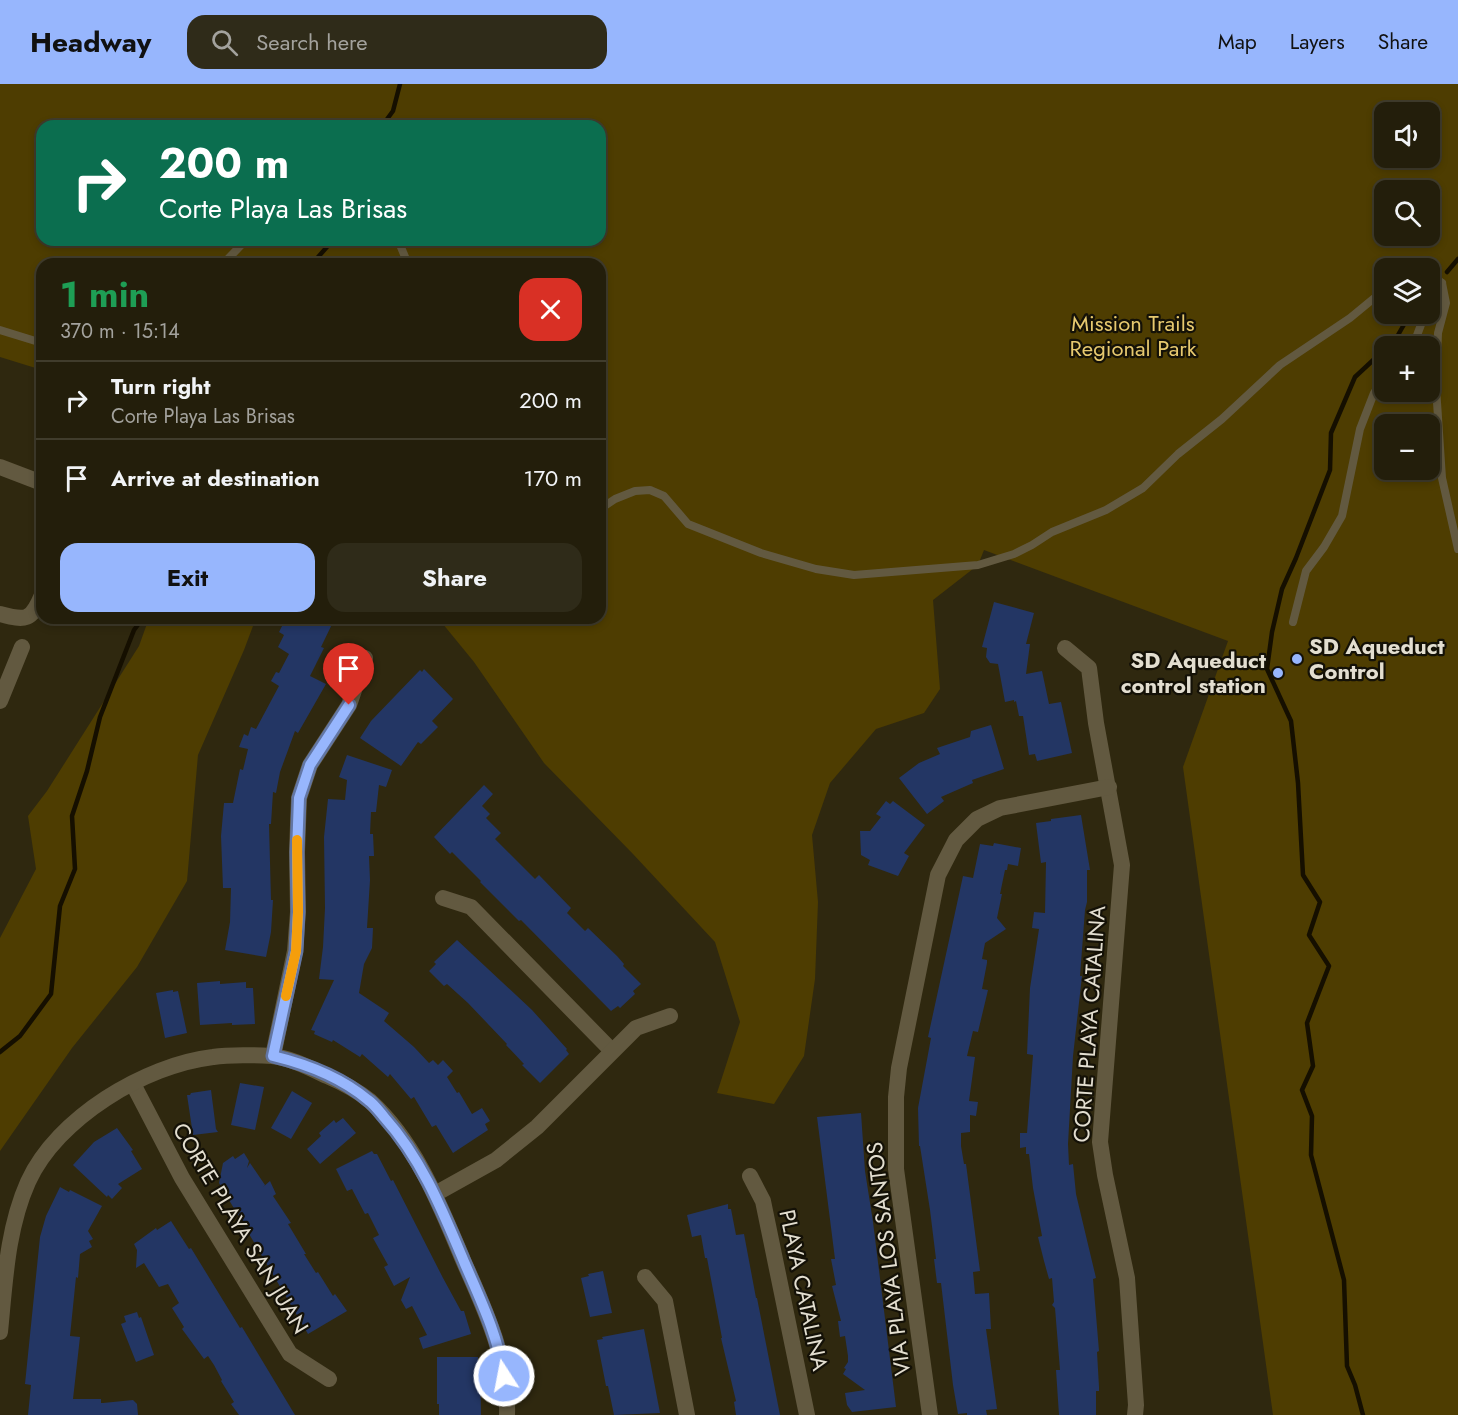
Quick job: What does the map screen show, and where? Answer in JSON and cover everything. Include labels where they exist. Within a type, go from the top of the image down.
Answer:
[{"type":"street","points":[[0,467],[36,481]]},
{"type":"street","points":[[0,614],[21,620],[36,609]]},
{"type":"street","points":[[0,701],[22,647]]},
{"type":"street","name":"CORTE PLAYA CATALINA","points":[[1065,648],[1089,668],[1096,723],[1122,865],[1101,1142],[1105,1175],[1127,1278],[1135,1415]]},
{"type":"street","points":[[273,1056],[296,951],[299,798],[310,765],[349,705],[365,658]]},
{"type":"street","name":"VIA PLAYA LOS SANTOS","points":[[930,1415],[896,1169],[896,1097],[899,1068],[938,875],[956,840],[977,819],[1000,808],[1109,787]]},
{"type":"street","points":[[443,898],[471,907],[612,1051]]},
{"type":"street","points":[[435,1194],[496,1160],[537,1127],[636,1028],[670,1016]]},
{"type":"street","points":[[0,1332],[16,1212],[29,1180],[47,1150],[69,1126],[88,1111],[163,1069],[213,1057],[273,1056],[297,1062],[338,1081],[369,1100],[401,1136],[435,1194],[492,1328],[500,1352],[508,1400],[507,1415]]},
{"type":"street","name":"CORTE PLAYA SAN JUAN","points":[[133,1084],[182,1178],[290,1354],[329,1378]]},
{"type":"street","name":"PLAYA CATALINA","points":[[750,1176],[763,1201],[807,1415]]},
{"type":"street","points":[[645,1278],[665,1301],[687,1415]]},
{"type":"lane","points":[[229,258],[240,246]]},
{"type":"lane","points":[[1442,283],[1446,303],[1438,333],[1437,398],[1442,478],[1458,549]]},
{"type":"lane","points":[[606,505],[635,491],[650,490],[664,496],[688,524],[761,553],[816,569],[854,575],[978,565],[1014,554],[1052,531],[1106,510],[1143,489],[1178,454],[1222,419],[1280,365],[1350,318],[1374,298]]},
{"type":"lane","points":[[0,330],[36,341]]},
{"type":"lane","points":[[1293,622],[1306,571],[1342,516],[1360,429],[1374,393]]},
{"type":"green space","name":"Mission Trails Regional Park","points":[[0,84],[1458,84],[1458,1415],[1273,1415],[1183,767],[1228,641],[984,550],[978,565],[933,600],[940,689],[924,713],[876,729],[830,783],[812,835],[818,902],[815,979],[804,1056],[774,1104],[717,1093],[740,1022],[715,942],[544,763],[474,662],[443,624],[606,624],[606,258],[36,258],[36,368],[0,357]]},
{"type":"green space","points":[[147,624],[254,624],[198,755],[187,881],[137,967],[72,1048],[0,1151],[0,938],[36,869],[28,816],[47,791],[139,646]]},
{"type":"building","points":[[994,602],[1034,613],[1026,644],[1030,644],[1026,674],[1042,671],[1049,704],[1061,702],[1072,753],[1037,761],[1035,754],[1029,755],[1023,716],[1019,716],[1016,701],[1005,702],[998,664],[990,663],[986,657],[987,648],[982,647]]},
{"type":"building","points":[[283,624],[332,624],[321,647],[324,648],[310,676],[326,684],[298,733],[295,731],[280,772],[276,793],[273,792],[271,824],[269,824],[271,900],[273,900],[271,932],[266,957],[225,950],[230,922],[231,888],[223,888],[221,836],[224,803],[233,803],[240,769],[243,770],[248,749],[239,747],[244,734],[248,736],[251,727],[256,729],[279,686],[271,681],[276,672],[279,673],[289,654],[278,647],[284,635],[279,632]]},
{"type":"building","points":[[424,669],[453,699],[432,721],[438,727],[421,744],[418,742],[401,766],[360,738],[371,721],[420,670],[422,672]]},
{"type":"building","points":[[991,725],[1004,769],[972,780],[973,783],[941,797],[944,801],[927,814],[899,778],[919,763],[940,754],[937,748],[970,737],[971,731]]},
{"type":"building","points":[[347,755],[392,770],[386,787],[379,785],[376,812],[371,812],[370,834],[373,834],[374,856],[369,856],[367,928],[373,928],[372,948],[364,964],[359,993],[389,1013],[384,1021],[429,1063],[433,1060],[438,1065],[443,1060],[453,1071],[447,1077],[472,1114],[482,1108],[490,1121],[485,1124],[488,1130],[453,1153],[436,1125],[432,1127],[414,1097],[411,1099],[390,1074],[388,1077],[362,1054],[360,1057],[333,1040],[332,1042],[314,1034],[315,1031],[311,1030],[334,980],[319,979],[325,908],[324,837],[328,799],[345,800],[347,780],[339,777]]},
{"type":"building","points":[[484,785],[493,794],[482,806],[490,814],[486,818],[501,833],[495,839],[535,879],[539,875],[571,908],[567,913],[585,931],[588,928],[617,956],[624,964],[623,966],[641,984],[633,991],[635,994],[620,1008],[618,1006],[611,1011],[452,852],[450,854],[434,837]]},
{"type":"building","points":[[886,801],[890,804],[893,801],[925,825],[904,853],[909,856],[898,876],[868,865],[870,860],[861,855],[860,831],[870,831],[881,817],[876,814]]},
{"type":"building","points":[[1081,815],[1090,870],[1087,870],[1087,902],[1080,976],[1082,976],[1073,1056],[1068,1144],[1069,1165],[1073,1164],[1076,1194],[1096,1278],[1093,1279],[1099,1351],[1097,1352],[1099,1391],[1096,1391],[1096,1415],[1059,1415],[1056,1370],[1060,1370],[1055,1308],[1052,1305],[1054,1302],[1052,1278],[1049,1279],[1038,1237],[1042,1236],[1029,1154],[1026,1154],[1026,1147],[1020,1148],[1020,1133],[1027,1133],[1033,1055],[1027,1054],[1030,988],[1039,929],[1032,928],[1034,912],[1045,913],[1046,862],[1041,863],[1036,823]]},
{"type":"building","points":[[994,843],[1021,848],[1018,866],[1008,864],[1005,870],[1000,894],[1002,894],[997,918],[1006,929],[985,943],[982,959],[987,960],[987,963],[982,989],[988,990],[978,1032],[973,1031],[967,1056],[975,1057],[969,1101],[978,1102],[976,1116],[970,1115],[970,1132],[961,1133],[961,1146],[964,1164],[966,1164],[980,1271],[973,1272],[975,1294],[989,1293],[991,1329],[986,1329],[997,1409],[986,1410],[987,1415],[967,1415],[967,1413],[958,1414],[953,1385],[941,1283],[937,1283],[930,1210],[919,1146],[918,1108],[931,1038],[928,1037],[963,876],[973,878],[980,844],[993,846]]},
{"type":"building","points":[[457,940],[532,1010],[567,1049],[569,1054],[540,1083],[468,1003],[447,984],[444,986],[429,971],[436,964],[434,962]]},
{"type":"building","points":[[220,981],[220,984],[246,982],[246,988],[253,988],[255,1024],[200,1025],[197,983]]},
{"type":"building","points":[[173,990],[173,992],[178,991],[187,1033],[165,1038],[156,993]]},
{"type":"building","points":[[240,1083],[264,1087],[255,1130],[231,1125]]},
{"type":"building","points":[[211,1090],[218,1132],[193,1135],[187,1095]]},
{"type":"building","points":[[292,1091],[312,1103],[291,1139],[271,1128]]},
{"type":"building","points":[[861,1113],[865,1171],[896,1407],[852,1412],[847,1405],[845,1393],[865,1390],[843,1374],[848,1356],[845,1336],[840,1337],[838,1321],[841,1321],[832,1286],[836,1285],[831,1259],[835,1259],[817,1117]]},
{"type":"building","points":[[343,1118],[356,1133],[320,1164],[307,1149],[321,1136],[319,1133],[334,1120],[336,1123]]},
{"type":"building","points":[[117,1128],[133,1150],[131,1151],[142,1169],[118,1184],[122,1188],[112,1199],[73,1165],[94,1142]]},
{"type":"building","points":[[372,1151],[377,1154],[391,1181],[393,1180],[443,1278],[461,1311],[464,1311],[471,1334],[423,1349],[419,1338],[427,1335],[412,1306],[406,1309],[401,1300],[410,1277],[394,1286],[384,1267],[388,1265],[373,1238],[379,1235],[352,1189],[347,1191],[336,1169]]},
{"type":"building","points":[[244,1153],[249,1161],[247,1168],[250,1163],[265,1185],[263,1187],[270,1181],[276,1194],[273,1196],[291,1223],[288,1224],[306,1254],[304,1254],[333,1296],[335,1294],[347,1311],[308,1334],[219,1183],[223,1163],[233,1156],[235,1159]]},
{"type":"building","points":[[60,1187],[102,1206],[88,1231],[93,1239],[89,1241],[92,1247],[80,1254],[78,1278],[76,1277],[70,1336],[80,1337],[73,1399],[101,1399],[101,1403],[133,1400],[137,1404],[138,1415],[28,1415],[31,1385],[25,1384],[40,1237],[46,1216]]},
{"type":"building","points":[[728,1204],[736,1235],[744,1234],[780,1415],[736,1415],[734,1402],[736,1401],[721,1338],[707,1258],[705,1258],[701,1235],[692,1237],[687,1215]]},
{"type":"building","points":[[171,1221],[189,1249],[191,1248],[240,1328],[242,1327],[295,1415],[239,1415],[231,1404],[234,1402],[214,1365],[208,1356],[204,1359],[182,1329],[184,1327],[172,1308],[179,1303],[168,1284],[159,1287],[144,1263],[136,1268],[137,1250],[134,1244],[156,1228],[157,1230]]},
{"type":"building","points":[[603,1271],[612,1313],[590,1317],[581,1278]]},
{"type":"building","points":[[137,1312],[139,1318],[141,1317],[154,1355],[136,1362],[121,1324],[126,1322],[124,1316]]},
{"type":"building","points":[[644,1329],[660,1413],[614,1415],[597,1340]]},
{"type":"building","points":[[437,1357],[478,1357],[481,1415],[439,1415]]},
{"type":"waterway","points":[[386,120],[393,111],[400,84]]},
{"type":"waterway","points":[[317,258],[328,246]]},
{"type":"waterway","points":[[1447,272],[1458,259]]},
{"type":"waterway","points":[[1397,336],[1404,324]]},
{"type":"waterway","points":[[1363,1415],[1347,1366],[1344,1280],[1311,1155],[1312,1116],[1302,1090],[1313,1066],[1307,1023],[1329,966],[1309,935],[1320,902],[1303,875],[1298,783],[1291,721],[1267,669],[1272,632],[1282,589],[1330,470],[1331,433],[1355,377],[1374,359]]},
{"type":"waterway","points":[[0,1052],[20,1036],[51,994],[60,906],[75,869],[72,816],[87,771],[100,717],[134,630],[138,624]]},
{"type":"slow traffic","points":[[286,996],[296,951],[297,840]]},
{"type":"place","name":"SD Aqueduct Control","points":[[1297,659]]},
{"type":"place","name":"SD Aqueduct control station","points":[[1278,673]]},
{"type":"route","points":[[349,705],[310,765],[299,798],[296,951],[273,1056],[297,1062],[338,1081],[369,1100],[401,1136],[444,1213],[492,1328],[500,1352],[504,1376]]}]
